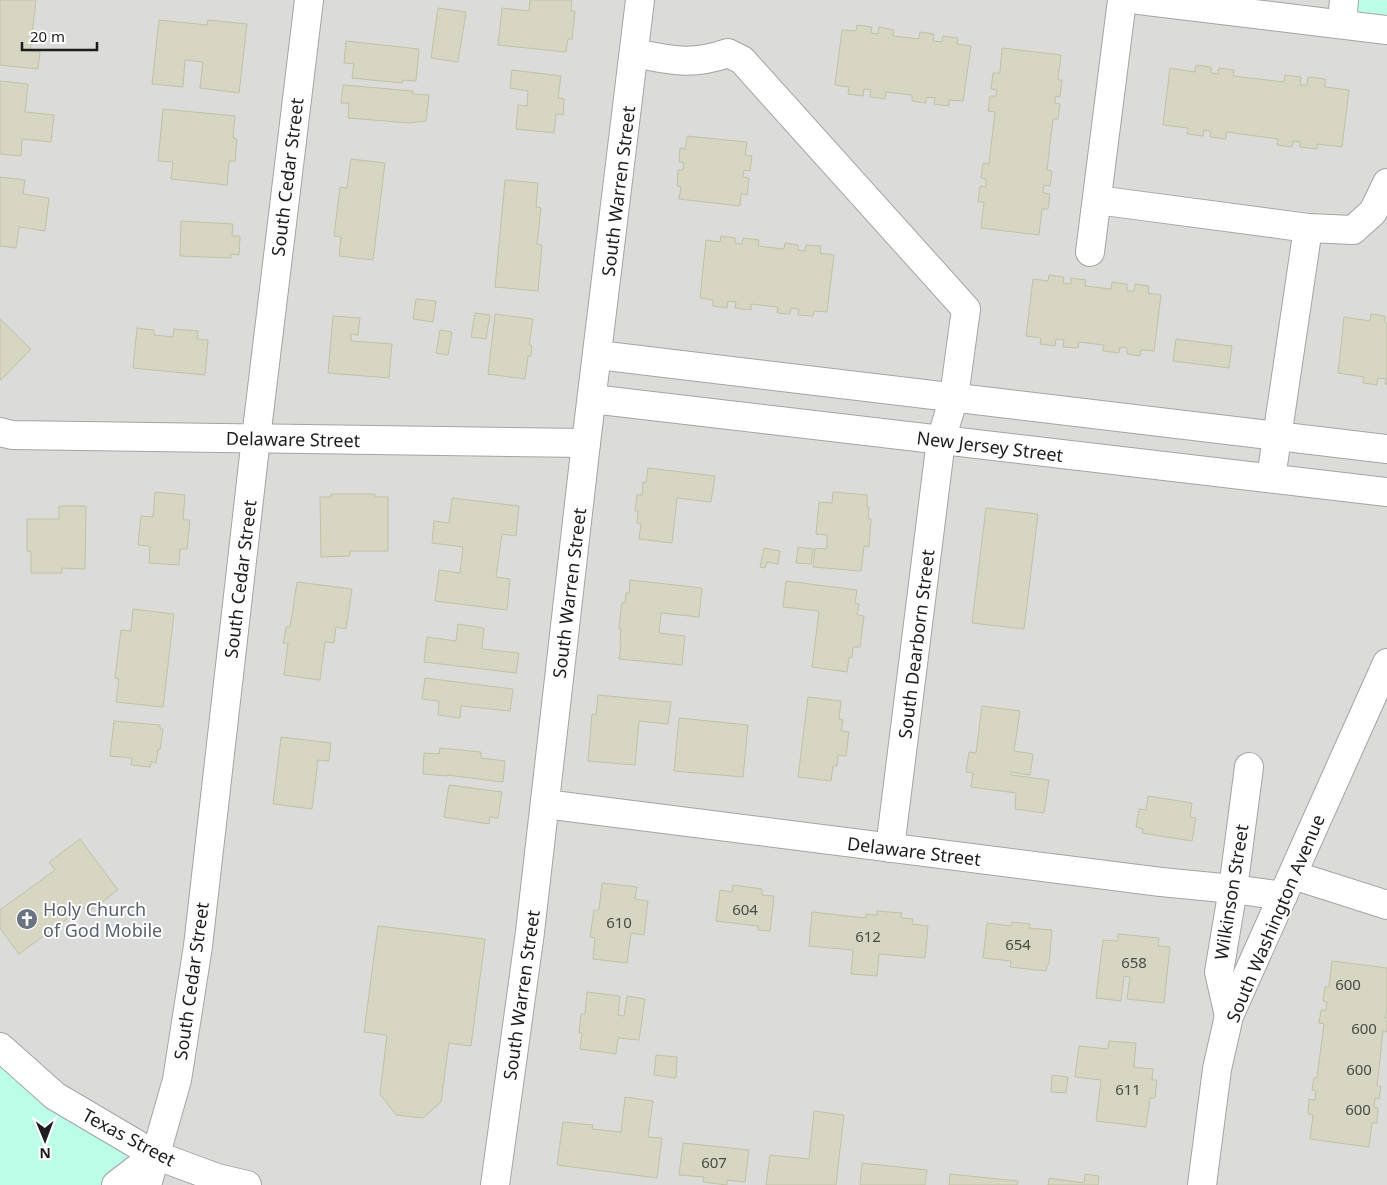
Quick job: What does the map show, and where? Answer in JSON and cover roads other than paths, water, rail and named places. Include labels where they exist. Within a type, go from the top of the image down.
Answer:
[{"type":"street","name":"South Cedar Street","points":[[148,1185],[177,1080],[198,946],[256,438],[309,0]]},
{"type":"street","name":"South Warren Street","points":[[495,1185],[529,942],[586,443],[640,0]]},
{"type":"street","points":[[1090,252],[1122,0]]},
{"type":"street","points":[[1139,0],[1343,12],[1387,30]]},
{"type":"street","name":"South Dearborn Street","points":[[634,53],[674,60],[695,61],[728,53],[742,60],[966,309],[954,397],[941,440],[890,848]]},
{"type":"street","points":[[1097,200],[1308,228],[1353,230],[1374,212],[1387,184]]},
{"type":"street","points":[[1271,478],[1308,228]]},
{"type":"street","points":[[598,355],[1387,449]]},
{"type":"street","name":"New Jersey Street","points":[[592,400],[1387,492]]},
{"type":"street","name":"Delaware Street","points":[[0,432],[12,435],[586,443]]},
{"type":"street","name":"South Washington Avenue","points":[[1203,1183],[1217,1069],[1229,1016],[1387,663]]},
{"type":"street","name":"Wilkinson Street","points":[[1229,1016],[1219,972],[1249,767]]},
{"type":"street","name":"Delaware Street","points":[[545,804],[1161,882],[1232,889],[1288,885],[1387,905]]},
{"type":"street","name":"Texas Street","points":[[0,1047],[55,1096],[155,1155],[217,1178],[247,1185]]},
{"type":"street","points":[[116,1185],[155,1155]]},
{"type":"place","name":"Holy Church of God Mobile","points":[[27,919]]}]
